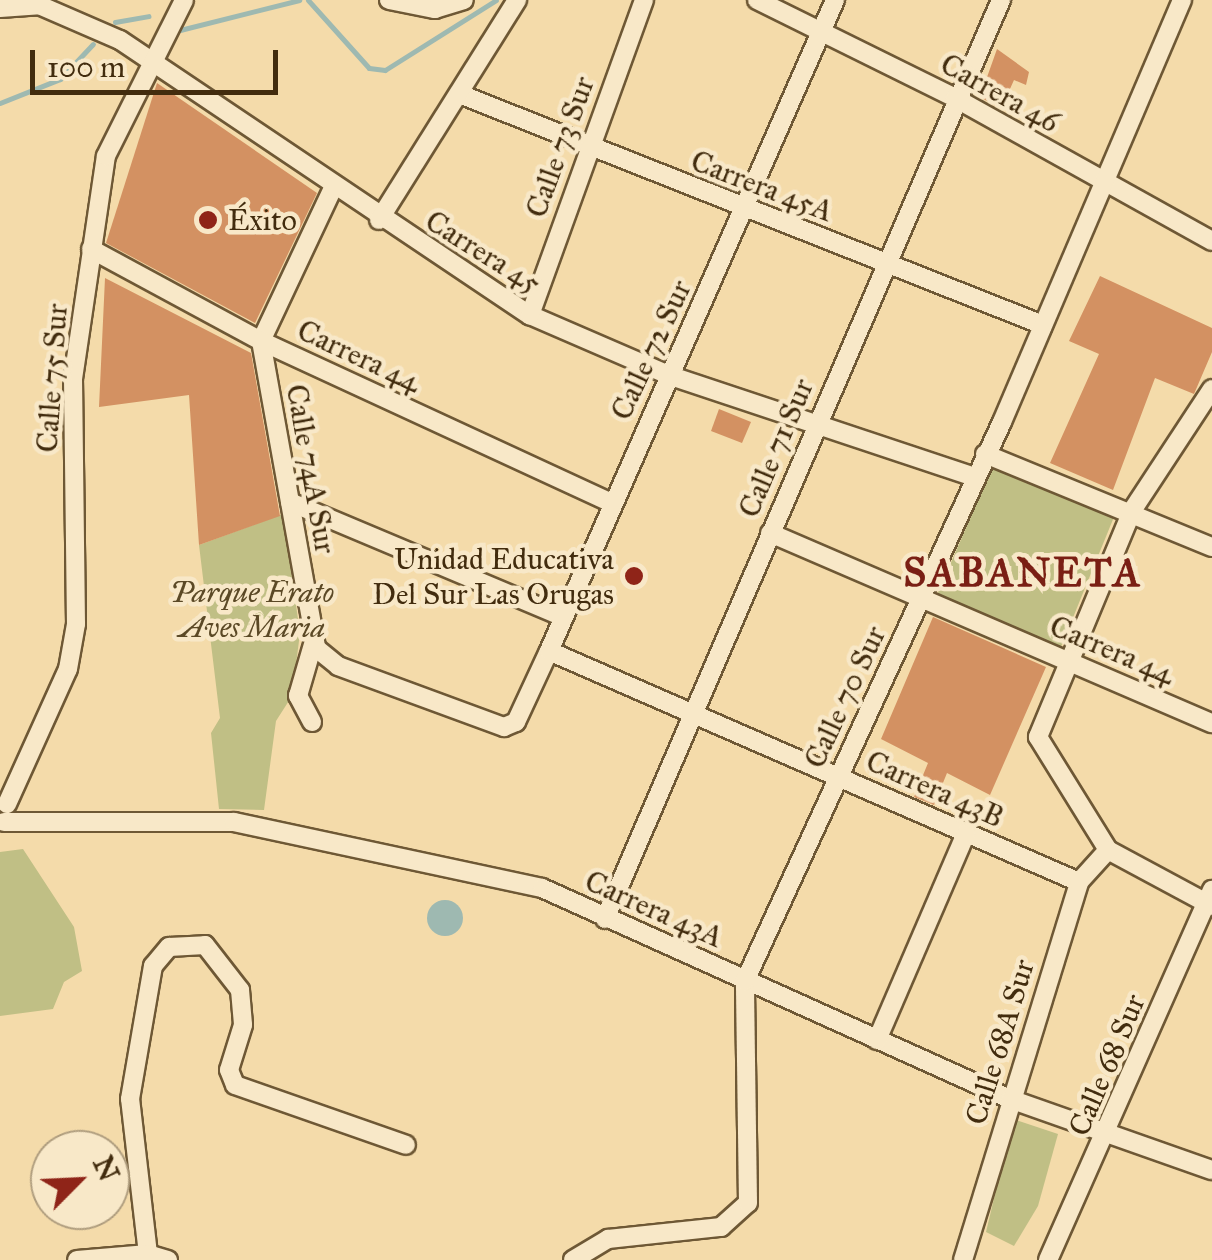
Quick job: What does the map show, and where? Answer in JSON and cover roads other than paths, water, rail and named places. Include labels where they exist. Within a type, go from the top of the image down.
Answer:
[{"type":"street","name":"Calle 75 Sur","points":[[3,808],[68,668],[76,624],[74,379],[106,156],[149,62],[184,0]]},
{"type":"street","points":[[390,0],[435,9],[464,0]]},
{"type":"street","points":[[378,220],[462,95],[517,0]]},
{"type":"street","name":"Calle 73 Sur","points":[[530,314],[587,147],[644,0]]},
{"type":"street","name":"Carrera 46","points":[[757,0],[955,98],[1212,241]]},
{"type":"street","name":"Calle 72 Sur","points":[[317,648],[491,727],[516,722],[609,502],[670,376],[835,0]]},
{"type":"street","name":"Calle 71 Sur","points":[[606,919],[955,98],[1001,0]]},
{"type":"street","name":"Calle 70 Sur","points":[[574,1260],[608,1240],[721,1227],[748,1202],[744,981],[986,454],[1182,0]]},
{"type":"street","name":"Carrera 45","points":[[0,8],[39,5],[149,62],[378,220],[530,314],[670,376],[975,477]]},
{"type":"street","name":"Carrera 45A","points":[[462,95],[1043,325]]},
{"type":"street","points":[[260,341],[333,188]]},
{"type":"street","name":"Carrera 44","points":[[90,249],[260,341],[609,502]]},
{"type":"street","name":"Calle 74A Sur","points":[[260,341],[317,648]]},
{"type":"street","points":[[1210,899],[1108,850],[1038,737],[1066,660],[1132,511],[1212,389]]},
{"type":"street","points":[[986,454],[1212,547]]},
{"type":"street","points":[[290,502],[563,617]]},
{"type":"street","name":"Carrera 44","points":[[770,533],[1212,723]]},
{"type":"street","points":[[312,722],[298,696],[317,648]]},
{"type":"street","name":"Carrera 43B","points":[[549,651],[1079,882]]},
{"type":"street","points":[[18,773],[38,820]]},
{"type":"street","name":"Carrera 43A","points":[[3,808],[38,820],[234,822],[542,888],[1010,1099],[1212,1170]]},
{"type":"street","points":[[877,1040],[966,833]]},
{"type":"street","name":"Calle 68A Sur","points":[[962,1260],[1079,882],[1108,850]]},
{"type":"street","name":"Calle 68 Sur","points":[[1048,1260],[1110,1133],[1210,899]]},
{"type":"street","points":[[148,1254],[130,1100],[153,966],[169,947],[205,945],[240,990],[243,1024],[229,1070],[234,1085],[406,1145]]},
{"type":"street","points":[[78,1260],[148,1254],[168,1260]]},
{"type":"water","points":[[445,900],[458,905],[463,918],[458,931],[445,936],[432,931],[427,918],[432,905]]},
{"type":"waterway","points":[[180,30],[299,0]]},
{"type":"waterway","points":[[308,0],[369,68],[385,70],[496,0]]},
{"type":"waterway","points":[[115,22],[148,16]]},
{"type":"waterway","points":[[0,103],[60,79],[93,44]]},
{"type":"place","name":"Éxito","points":[[208,220]]},
{"type":"place","name":"Unidad Educativa Del Sur Las Orugas","points":[[634,576]]},
{"type":"district","name":"SABANETA","points":[[1023,573]]},
{"type":"park label","name":"Parque Erato Aves Maria","points":[[252,609]]}]
